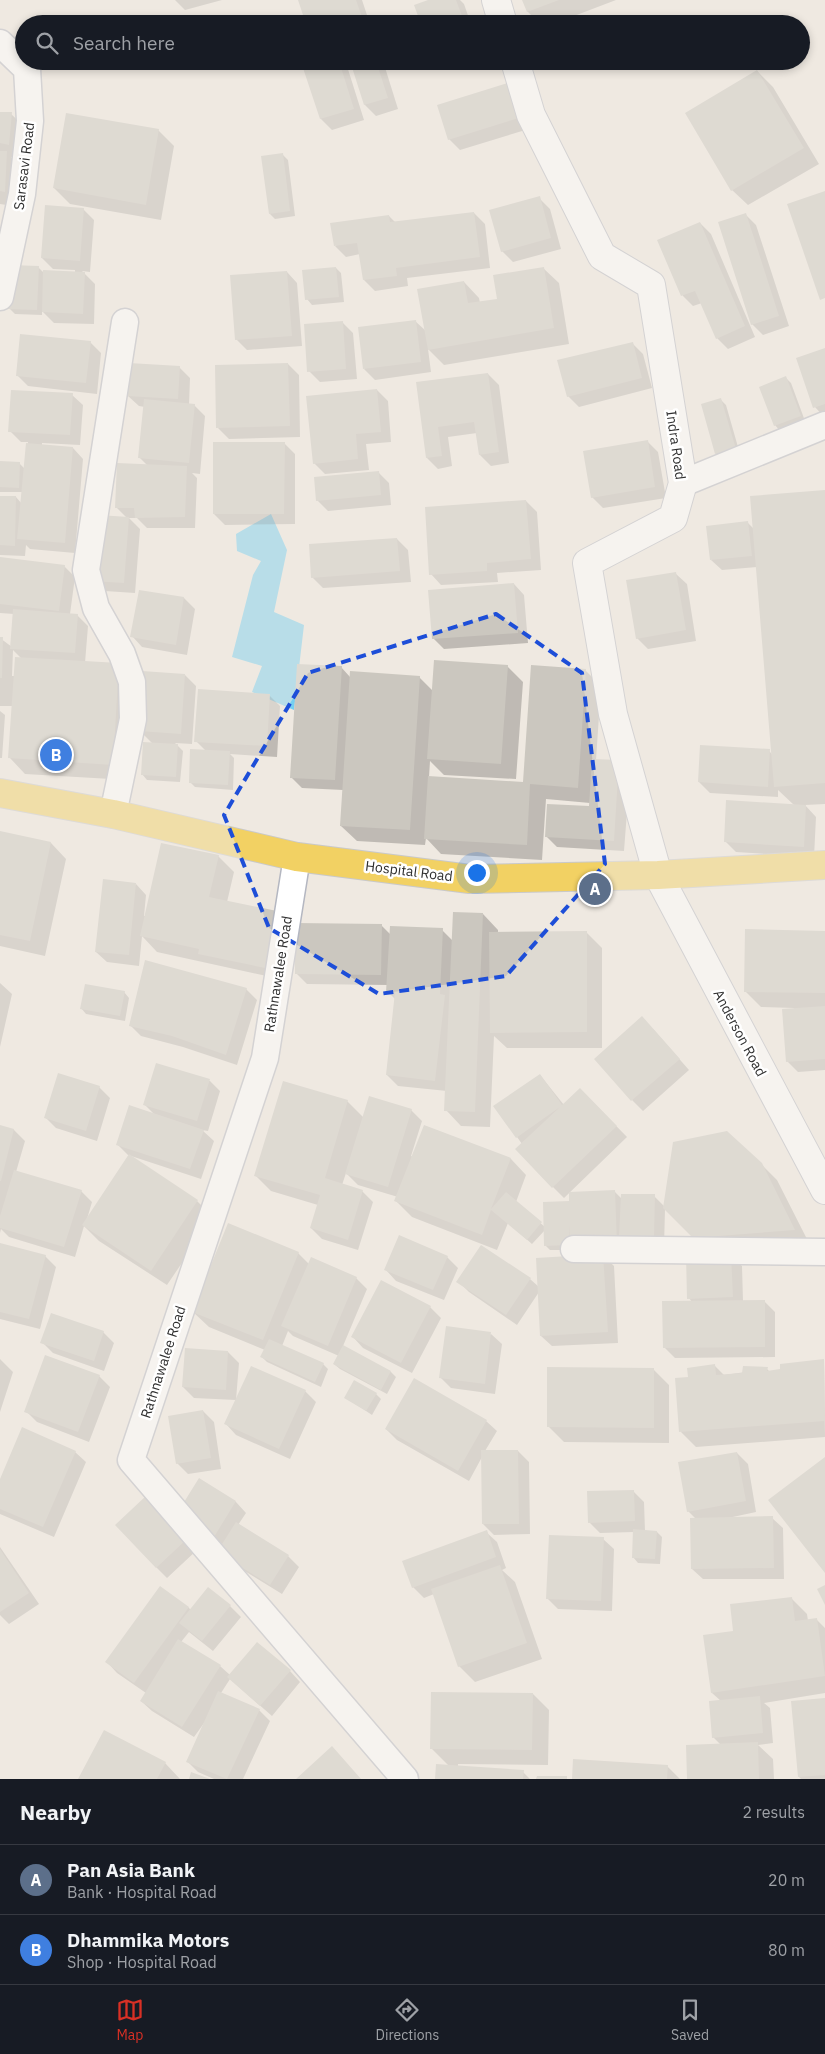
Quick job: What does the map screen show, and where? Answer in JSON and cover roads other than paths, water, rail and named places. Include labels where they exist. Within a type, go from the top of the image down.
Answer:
[{"type":"main road","name":"Hospital Road","points":[[0,793],[113,814],[297,857],[470,879],[658,875],[825,865]]},
{"type":"street","points":[[496,0],[500,15]]},
{"type":"street","name":"Sarasavi Road","points":[[0,43],[15,57]]},
{"type":"street","name":"Sarasavi Road","points":[[0,297],[22,194],[30,121],[27,70]]},
{"type":"street","name":"Indra Road","points":[[518,70],[531,115],[602,256],[651,285],[683,483],[673,518],[587,563],[613,714],[658,875]]},
{"type":"street","points":[[113,814],[133,719],[132,682],[122,654],[96,608],[86,570],[125,322]]},
{"type":"street","points":[[683,483],[825,425]]},
{"type":"street","name":"Rathnawalee Road","points":[[297,857],[265,1058],[131,1460],[405,1779]]},
{"type":"street","name":"Anderson Road","points":[[658,875],[825,1190]]},
{"type":"street","points":[[574,1250],[825,1252]]},
{"type":"water","points":[[271,514],[287,550],[274,612],[304,625],[294,710],[252,692],[262,666],[232,657],[253,575],[261,561],[237,551],[236,534]]},
{"type":"place","name":"Dhammika Motors","points":[[56,755]]},
{"type":"place","name":"Pan Asia Bank","points":[[595,889]]}]
